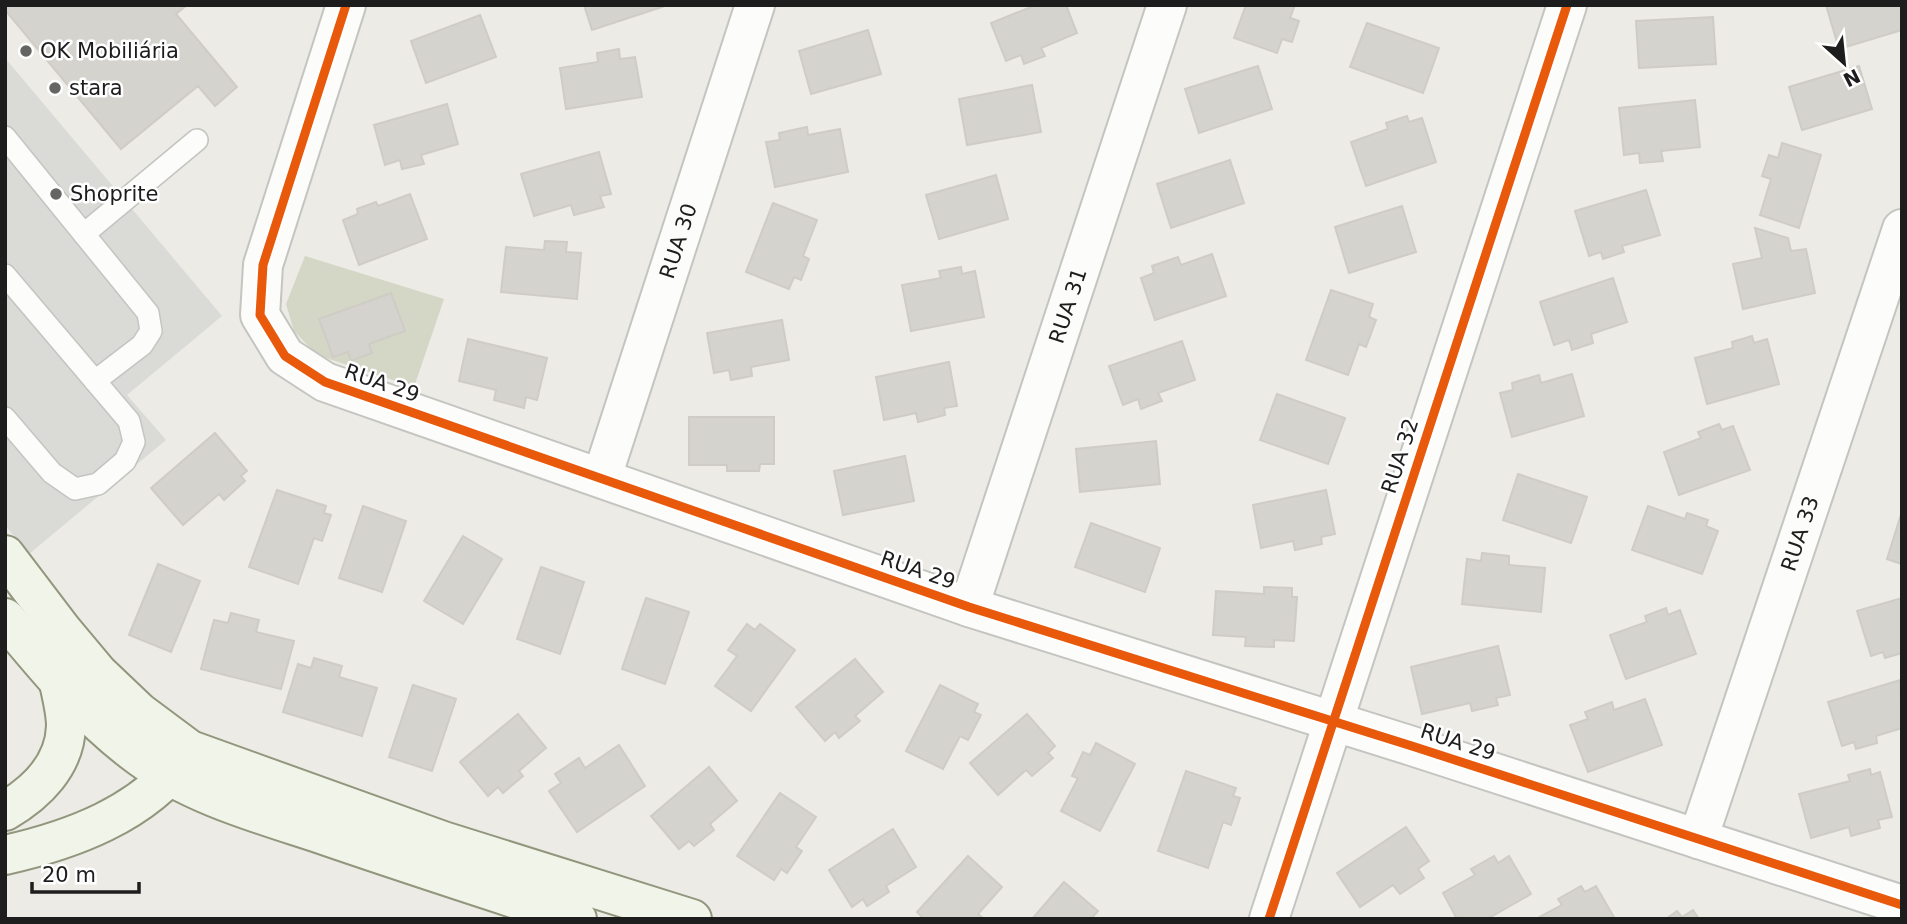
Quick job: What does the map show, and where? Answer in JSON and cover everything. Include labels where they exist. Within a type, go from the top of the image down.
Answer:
[{"type":"street","name":"RUA 29","points":[[346,5],[264,265],[260,315],[285,356],[325,382],[969,607],[1902,905]]},
{"type":"street","name":"RUA 30","points":[[602,477],[755,5]]},
{"type":"street","name":"RUA 31","points":[[969,607],[1167,5]]},
{"type":"street","name":"RUA 32","points":[[1269,919],[1567,5]]},
{"type":"street","name":"RUA 33","points":[[1698,839],[1902,229]]},
{"type":"street","points":[[5,555],[62,630],[98,673],[139,712],[201,791],[296,826],[577,919]]},
{"type":"street","points":[[5,618],[115,737],[139,756],[263,778],[443,841],[692,919]]},
{"type":"street","points":[[5,811],[21,802],[42,784],[64,741],[66,725],[58,678]]},
{"type":"street","points":[[5,855],[68,836],[111,819],[144,799],[180,763]]},
{"type":"lane","points":[[5,137],[148,313],[151,331],[142,345],[95,382]]},
{"type":"lane","points":[[84,234],[197,140]]},
{"type":"lane","points":[[5,275],[129,421],[134,442],[125,461],[98,484],[75,489],[52,473],[5,418]]},
{"type":"shaded area","points":[[5,58],[222,316],[127,395],[166,440],[29,554],[5,525]]},
{"type":"shaded area","points":[[305,256],[444,299],[414,387],[317,355],[294,331],[286,304]]},
{"type":"building","points":[[5,5],[187,5],[176,14],[237,87],[215,106],[198,86],[121,149],[5,10]]},
{"type":"building","points":[[584,5],[665,5],[665,6],[592,30]]},
{"type":"building","points":[[1036,5],[1066,5],[1077,33],[1041,48],[1045,56],[1024,64],[1021,55],[1006,61],[991,23]]},
{"type":"building","points":[[1246,5],[1295,5],[1290,18],[1299,21],[1292,42],[1282,39],[1277,53],[1234,38]]},
{"type":"building","points":[[1826,5],[1902,5],[1902,30],[1839,49]]},
{"type":"building","points":[[480,15],[496,57],[426,83],[411,41]]},
{"type":"building","points":[[1713,17],[1716,64],[1639,68],[1636,21]]},
{"type":"building","points":[[1367,23],[1439,48],[1423,93],[1350,67]]},
{"type":"building","points":[[868,30],[881,74],[811,94],[799,51]]},
{"type":"building","points":[[619,49],[620,59],[635,57],[642,97],[566,109],[560,68],[598,62],[597,53]]},
{"type":"building","points":[[1258,66],[1272,109],[1199,133],[1185,89]]},
{"type":"building","points":[[1859,66],[1872,109],[1802,130],[1789,87]]},
{"type":"building","points":[[1032,85],[1041,132],[967,145],[959,99]]},
{"type":"building","points":[[1695,100],[1700,147],[1661,151],[1663,161],[1640,163],[1639,153],[1624,155],[1619,108]]},
{"type":"building","points":[[447,104],[458,144],[421,155],[424,164],[402,169],[400,160],[385,165],[374,125]]},
{"type":"building","points":[[1407,116],[1409,122],[1422,118],[1436,162],[1366,186],[1351,142],[1388,129],[1386,123]]},
{"type":"building","points":[[807,127],[808,135],[840,129],[848,172],[775,187],[766,142],[780,140],[779,133]]},
{"type":"building","points":[[1782,143],[1821,155],[1799,228],[1760,215],[1771,179],[1762,176],[1769,155],[1778,158]]},
{"type":"building","points":[[599,152],[611,194],[600,196],[604,207],[574,215],[571,205],[534,216],[521,174]]},
{"type":"building","points":[[1230,160],[1244,203],[1171,228],[1157,184]]},
{"type":"building","points":[[996,175],[1008,219],[939,239],[926,195]]},
{"type":"building","points":[[1646,190],[1660,235],[1622,246],[1624,252],[1603,259],[1601,252],[1589,256],[1575,211]]},
{"type":"building","points":[[410,194],[427,239],[359,265],[343,220],[358,214],[357,209],[376,202],[378,206]]},
{"type":"building","points":[[773,203],[817,220],[803,256],[809,259],[801,280],[794,277],[789,289],[746,272]]},
{"type":"building","points":[[1402,206],[1416,252],[1349,273],[1335,227]]},
{"type":"building","points":[[1755,228],[1788,238],[1791,251],[1806,249],[1815,293],[1743,309],[1733,264],[1762,258]]},
{"type":"building","points":[[545,241],[567,242],[566,252],[581,253],[577,299],[501,292],[506,247],[544,250]]},
{"type":"building","points":[[1212,254],[1226,296],[1155,320],[1141,278],[1154,273],[1152,266],[1178,257],[1181,265]]},
{"type":"building","points":[[961,267],[962,274],[975,271],[984,317],[911,331],[902,285],[941,278],[939,271]]},
{"type":"building","points":[[1613,278],[1627,322],[1591,334],[1593,343],[1572,350],[1569,340],[1554,345],[1540,302]]},
{"type":"building","points":[[1331,290],[1373,304],[1369,317],[1376,320],[1366,347],[1359,344],[1348,375],[1306,360]]},
{"type":"building","points":[[391,293],[405,331],[369,344],[372,353],[351,361],[348,352],[333,357],[319,319]]},
{"type":"building","points":[[782,320],[789,360],[751,367],[752,376],[731,380],[729,370],[714,373],[707,333]]},
{"type":"building","points":[[1752,336],[1754,343],[1767,339],[1779,384],[1707,404],[1695,358],[1733,348],[1732,342]]},
{"type":"building","points":[[468,339],[547,358],[537,400],[526,397],[524,408],[494,400],[496,390],[459,381]]},
{"type":"building","points":[[1182,341],[1195,380],[1158,393],[1162,401],[1141,409],[1138,399],[1123,405],[1109,366]]},
{"type":"building","points":[[949,362],[957,406],[944,408],[945,415],[918,422],[916,413],[884,420],[876,377]]},
{"type":"building","points":[[1572,374],[1584,416],[1512,437],[1500,393],[1513,390],[1512,383],[1539,375],[1541,383]]},
{"type":"building","points":[[1277,394],[1345,418],[1328,464],[1260,440]]},
{"type":"building","points":[[689,417],[774,417],[774,464],[760,464],[759,471],[727,471],[727,465],[689,465]]},
{"type":"building","points":[[1719,424],[1722,430],[1733,426],[1750,470],[1679,495],[1664,452],[1701,438],[1698,432]]},
{"type":"building","points":[[215,433],[247,471],[241,476],[245,481],[224,500],[219,494],[183,525],[151,488]]},
{"type":"building","points":[[1156,441],[1160,484],[1080,492],[1076,449]]},
{"type":"building","points":[[905,456],[914,501],[843,515],[834,471]]},
{"type":"building","points":[[1518,474],[1587,497],[1571,543],[1503,520]]},
{"type":"building","points":[[277,490],[326,506],[324,513],[331,515],[322,541],[314,538],[298,584],[249,567]]},
{"type":"building","points":[[1326,490],[1335,534],[1321,537],[1322,544],[1295,550],[1293,541],[1261,548],[1253,505]]},
{"type":"building","points":[[363,506],[406,521],[382,592],[339,578]]},
{"type":"building","points":[[1648,506],[1685,519],[1687,513],[1708,520],[1706,526],[1718,531],[1702,574],[1632,550]]},
{"type":"building","points":[[1902,511],[1902,564],[1887,559]]},
{"type":"building","points":[[1091,523],[1160,548],[1145,592],[1075,567]]},
{"type":"building","points":[[463,536],[502,559],[463,624],[424,601]]},
{"type":"building","points":[[1482,553],[1509,556],[1509,565],[1545,568],[1541,612],[1462,604],[1467,559],[1481,561]]},
{"type":"building","points":[[158,564],[200,581],[171,652],[129,635]]},
{"type":"building","points":[[541,567],[584,582],[560,654],[517,639]]},
{"type":"building","points":[[1264,587],[1292,588],[1292,597],[1297,597],[1294,641],[1274,640],[1274,647],[1245,646],[1246,637],[1213,635],[1216,591],[1264,594]]},
{"type":"building","points":[[646,598],[689,612],[665,684],[622,669]]},
{"type":"building","points":[[1902,598],[1902,653],[1885,658],[1883,652],[1871,656],[1857,611]]},
{"type":"building","points":[[1666,608],[1668,615],[1680,610],[1696,654],[1626,679],[1610,635],[1647,622],[1645,616]]},
{"type":"building","points":[[231,613],[259,620],[256,632],[294,641],[281,689],[201,669],[214,620],[228,623]]},
{"type":"building","points":[[747,624],[755,630],[760,624],[795,650],[751,711],[715,686],[737,656],[728,650]]},
{"type":"building","points":[[1498,646],[1510,695],[1496,698],[1498,705],[1472,711],[1470,703],[1422,714],[1411,667]]},
{"type":"building","points":[[314,658],[342,666],[339,677],[377,688],[362,736],[283,712],[298,664],[311,668]]},
{"type":"building","points":[[855,659],[883,692],[855,716],[860,721],[839,738],[835,732],[825,741],[796,707]]},
{"type":"building","points":[[1900,680],[1902,728],[1876,736],[1877,743],[1856,749],[1854,742],[1842,746],[1828,702]]},
{"type":"building","points":[[413,685],[456,699],[432,771],[389,757]]},
{"type":"building","points":[[940,685],[978,704],[974,712],[981,715],[968,740],[960,736],[943,769],[906,751]]},
{"type":"building","points":[[1645,699],[1662,745],[1588,772],[1570,725],[1588,719],[1585,712],[1612,702],[1614,710]]},
{"type":"building","points":[[518,714],[546,748],[519,771],[523,776],[503,793],[498,787],[488,796],[460,762]]},
{"type":"building","points":[[1027,714],[1055,746],[1048,753],[1053,758],[1032,776],[1026,770],[998,795],[970,763]]},
{"type":"building","points":[[1096,743],[1135,764],[1100,831],[1061,811],[1078,778],[1072,776],[1083,752],[1090,755]]},
{"type":"building","points":[[619,745],[645,786],[577,832],[549,791],[561,783],[555,774],[579,758],[585,768]]},
{"type":"building","points":[[709,767],[737,801],[710,824],[714,830],[694,846],[689,841],[679,849],[651,816]]},
{"type":"building","points":[[1870,769],[1871,775],[1880,772],[1892,817],[1878,820],[1880,828],[1851,836],[1849,827],[1811,838],[1799,794],[1850,781],[1848,775]]},
{"type":"building","points":[[1186,771],[1236,788],[1233,796],[1240,798],[1231,825],[1223,822],[1208,868],[1158,851]]},
{"type":"building","points":[[780,793],[816,817],[796,847],[802,851],[787,873],[781,869],[774,880],[737,856]]},
{"type":"building","points":[[1406,827],[1429,861],[1418,869],[1424,878],[1400,894],[1393,885],[1360,907],[1337,873]]},
{"type":"building","points":[[893,829],[916,867],[886,886],[889,892],[867,906],[863,899],[852,907],[829,870]]},
{"type":"building","points":[[968,856],[1002,887],[978,914],[983,918],[924,919],[917,912]]},
{"type":"building","points":[[1494,856],[1498,863],[1509,856],[1531,894],[1487,919],[1457,919],[1443,893],[1475,875],[1471,869]]},
{"type":"building","points":[[1064,882],[1098,911],[1091,919],[1032,919]]},
{"type":"building","points":[[1581,886],[1585,892],[1596,886],[1615,919],[1536,919],[1562,905],[1558,899]]},
{"type":"building","points":[[1693,910],[1699,919],[1666,919],[1677,911],[1682,917]]},
{"type":"cycle path","points":[[346,5],[263,265],[260,315],[285,356],[325,382],[969,607],[1415,747],[1902,905]]},
{"type":"cycle path","points":[[1269,919],[1567,5]]},
{"type":"place","name":"OK Mobiliária","points":[[26,51]]},
{"type":"place","name":"stara","points":[[55,88]]},
{"type":"place","name":"Shoprite","points":[[56,194]]}]
